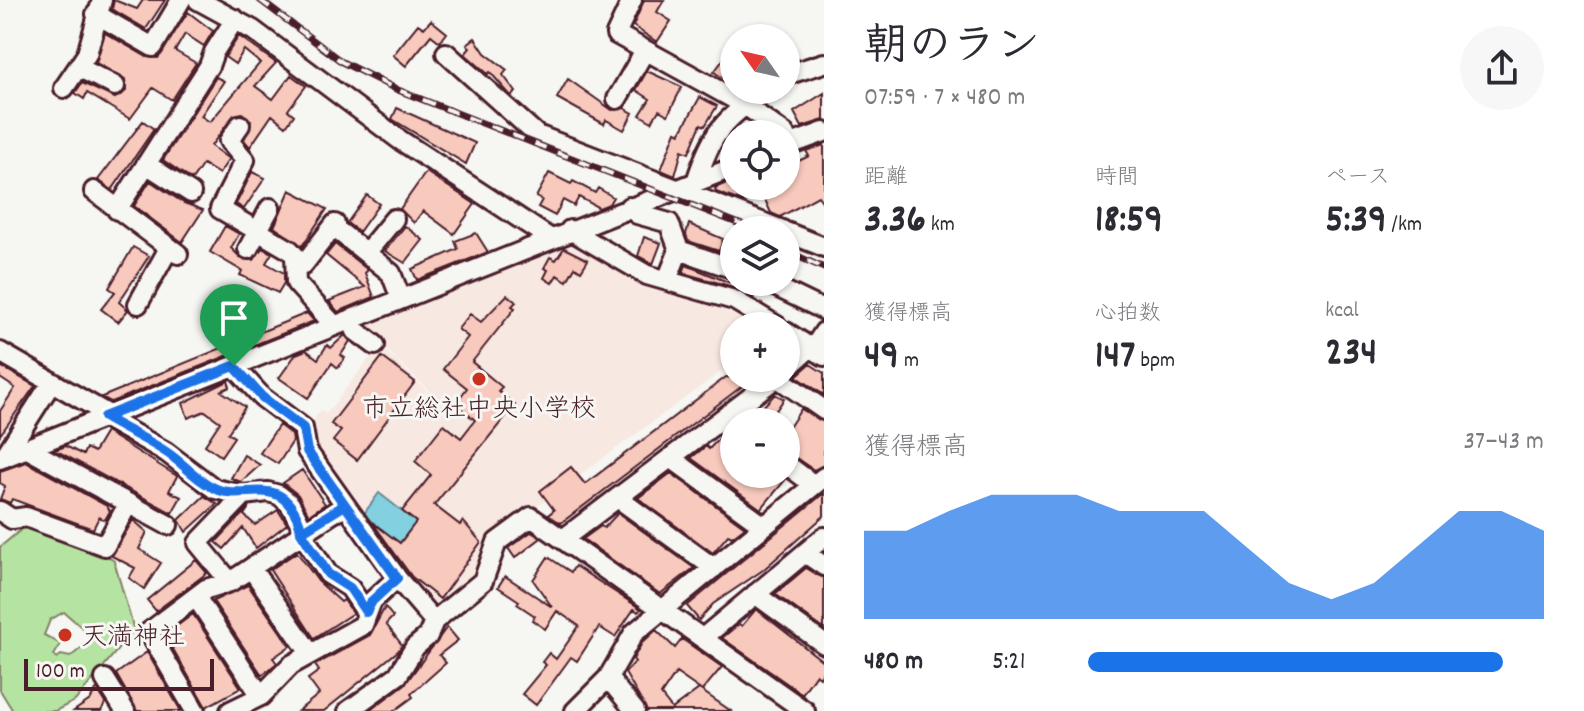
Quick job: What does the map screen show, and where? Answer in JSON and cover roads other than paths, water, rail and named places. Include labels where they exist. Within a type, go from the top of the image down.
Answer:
[{"type":"street","points":[[64,88],[87,54],[99,7],[153,47],[181,0]]},
{"type":"street","points":[[198,0],[235,19],[400,140],[562,234],[647,275],[734,300],[754,312]]},
{"type":"street","points":[[632,0],[616,34],[745,105],[763,120]]},
{"type":"street","points":[[117,210],[235,19]]},
{"type":"street","points":[[617,99],[644,52]]},
{"type":"street","points":[[446,53],[537,135],[687,186],[752,216]]},
{"type":"street","points":[[800,71],[824,63]]},
{"type":"street","points":[[80,68],[115,86]]},
{"type":"street","points":[[687,186],[713,136],[728,117],[745,105]]},
{"type":"street","points":[[240,125],[229,141],[245,160],[220,209],[290,250],[297,266],[296,283],[375,345]]},
{"type":"street","points":[[800,137],[824,132]]},
{"type":"street","points":[[146,164],[191,193]]},
{"type":"street","points":[[2,459],[720,173]]},
{"type":"street","points":[[94,191],[173,251],[138,304]]},
{"type":"street","points":[[629,207],[637,214],[669,223],[679,250],[667,280]]},
{"type":"street","points":[[248,249],[270,208]]},
{"type":"street","points":[[366,253],[394,219]]},
{"type":"street","points":[[297,266],[303,265],[338,228],[391,273],[401,299]]},
{"type":"street","points":[[800,237],[824,247]]},
{"type":"street","points":[[679,250],[720,264]]},
{"type":"street","points":[[795,296],[824,310]]},
{"type":"street","points":[[812,351],[824,332]]},
{"type":"street","points":[[0,352],[166,452],[215,489],[244,495],[268,492],[279,495],[290,504],[301,532],[328,574],[350,588],[366,612]]},
{"type":"street","points":[[234,366],[262,397],[303,428],[307,451],[397,578],[434,621]]},
{"type":"street","points":[[2,459],[52,382]]},
{"type":"street","points":[[744,408],[762,392]]},
{"type":"street","points":[[798,392],[824,410]]},
{"type":"street","points":[[563,539],[671,458],[720,428]]},
{"type":"street","points":[[26,448],[168,525]]},
{"type":"street","points":[[671,458],[764,526]]},
{"type":"street","points":[[575,711],[608,678],[634,633],[666,613],[714,568],[819,481],[800,471]]},
{"type":"street","points":[[230,582],[198,543],[244,495]]},
{"type":"street","points":[[619,499],[714,568]]},
{"type":"street","points":[[0,511],[12,519],[26,517],[105,546],[128,504]]},
{"type":"street","points":[[195,711],[149,632],[206,589],[230,582],[345,505]]},
{"type":"street","points":[[348,711],[398,675],[415,647],[428,636],[434,621],[483,581],[497,542],[531,517],[805,711]]},
{"type":"street","points":[[703,638],[824,537]]},
{"type":"street","points":[[805,553],[824,566]]},
{"type":"street","points":[[251,568],[310,653]]},
{"type":"street","points":[[230,711],[261,696],[291,665],[363,625],[372,601],[397,578]]},
{"type":"street","points":[[755,594],[824,644]]},
{"type":"street","points":[[196,597],[261,696]]},
{"type":"street","points":[[608,678],[635,711]]},
{"type":"street","points":[[105,679],[125,711]]},
{"type":"water","points":[[379,493],[416,522],[394,550],[380,540],[385,532],[363,515]]},
{"type":"railway","points":[[260,0],[342,62],[398,90],[720,216]]},
{"type":"railway","points":[[800,257],[824,268]]},
{"type":"place","name":"市立総社中央小学校","points":[[479,379]]},
{"type":"place","name":"天満神社","points":[[65,635]]}]
